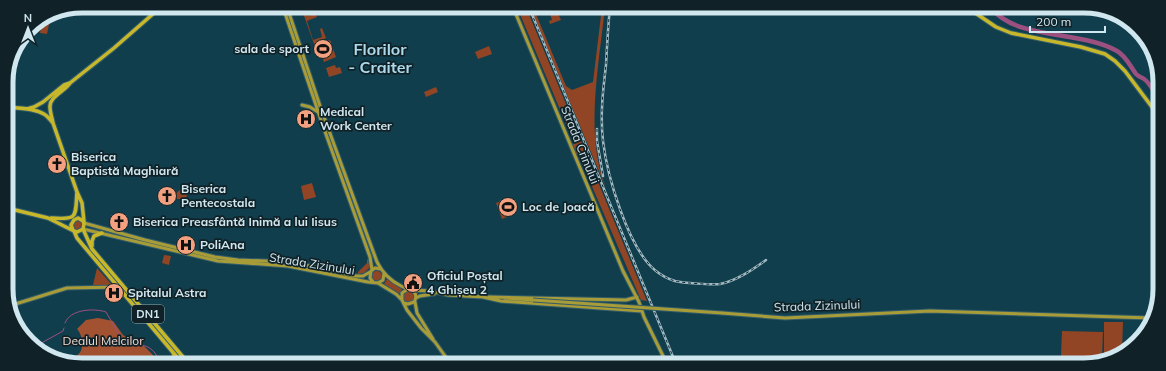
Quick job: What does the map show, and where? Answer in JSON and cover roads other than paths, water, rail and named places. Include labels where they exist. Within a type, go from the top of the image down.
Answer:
[{"type":"main road","points":[[48,218],[77,232],[83,229],[84,222],[82,203],[53,123],[50,107],[51,101],[67,88],[70,83],[114,48],[154,13]]},
{"type":"main road","points":[[285,13],[318,112],[370,257],[370,278],[373,282],[390,289],[402,301],[421,328],[435,342]]},
{"type":"main road","points":[[289,13],[328,127],[377,262],[384,273],[395,283],[411,290],[416,294],[415,307],[417,313],[446,358]]},
{"type":"main road","name":"Strada Crinului","points":[[515,13],[624,273],[637,297],[664,358]]},
{"type":"main road","points":[[975,13],[996,27],[1011,33],[1089,49],[1107,55],[1125,71],[1153,108]]},
{"type":"main road","points":[[26,109],[37,106],[64,85],[70,83]]},
{"type":"main road","points":[[302,105],[310,107],[318,112]]},
{"type":"main road","points":[[13,108],[26,109],[44,114],[53,123]]},
{"type":"main road","points":[[13,209],[48,218],[71,218],[75,212],[77,192]]},
{"type":"main road","points":[[74,230],[71,225],[74,220],[80,219],[84,222]]},
{"type":"main road","name":"Strada Zizinului","points":[[84,222],[145,240],[215,257],[290,262],[356,276],[363,276],[371,271]]},
{"type":"main road","name":"Strada Zizinului","points":[[83,229],[223,262],[288,266],[373,282]]},
{"type":"main road","name":"DN1","points":[[83,229],[92,249],[184,358]]},
{"type":"main road","name":"DN1","points":[[74,230],[77,238],[178,358]]},
{"type":"main road","points":[[92,249],[93,238],[102,233]]},
{"type":"main road","points":[[371,271],[375,268],[381,269]]},
{"type":"main road","points":[[378,283],[384,279],[384,273]]},
{"type":"main road","points":[[15,304],[67,288],[119,287]]},
{"type":"main road","points":[[402,301],[401,295],[403,292],[411,290]]},
{"type":"main road","name":"Strada Zizinului","points":[[411,290],[430,291],[436,294]]},
{"type":"main road","name":"Strada Zizinului","points":[[415,299],[420,296],[436,294],[722,312],[785,318],[930,311],[1147,318]]},
{"type":"main road","name":"Strada Zizinului","points":[[483,297],[626,300],[637,297]]},
{"type":"main road","name":"Strada Zizinului","points":[[483,297],[501,301],[642,311]]},
{"type":"main road","points":[[402,301],[408,304],[415,299]]},
{"type":"main road","points":[[173,352],[175,358]]},
{"type":"waterway","points":[[997,13],[1017,26],[1033,31],[1086,40],[1102,44],[1117,51],[1125,58],[1136,74],[1144,79],[1153,90]]},
{"type":"waterway","points":[[65,323],[68,318],[77,312],[89,310],[106,312],[124,343],[146,346],[155,353],[158,358]]},
{"type":"waterway","points":[[40,344],[63,331],[64,328]]},
{"type":"railway","points":[[531,13],[674,358]]},
{"type":"railway","points":[[609,13],[602,103],[603,141],[614,191],[620,210],[636,246],[656,271],[672,280],[684,282],[710,284],[726,283],[744,275],[766,260]]},
{"type":"railway","points":[[597,129],[597,141],[603,176]]},
{"type":"place","name":"sala de sport","points":[[323,49]]},
{"type":"place","name":"Medical Work Center","points":[[306,119]]},
{"type":"place","name":"Biserica Baptistă Maghiară","points":[[57,164]]},
{"type":"place","name":"Biserica Pentecostala","points":[[167,196]]},
{"type":"place","name":"Loc de Joacă","points":[[508,207]]},
{"type":"place","name":"Biserica Preasfântă Inimă a lui Iisus","points":[[119,222]]},
{"type":"place","name":"PoliAna","points":[[186,245]]},
{"type":"place","name":"Oficiul Poștal 4 Ghișeu 2","points":[[413,283]]},
{"type":"place","name":"Spitalul Astra","points":[[114,293]]},
{"type":"district","name":"Florilor - Craiter","points":[[380,58]]},
{"type":"park label","name":"Dealul Melcilor","points":[[103,341]]}]
